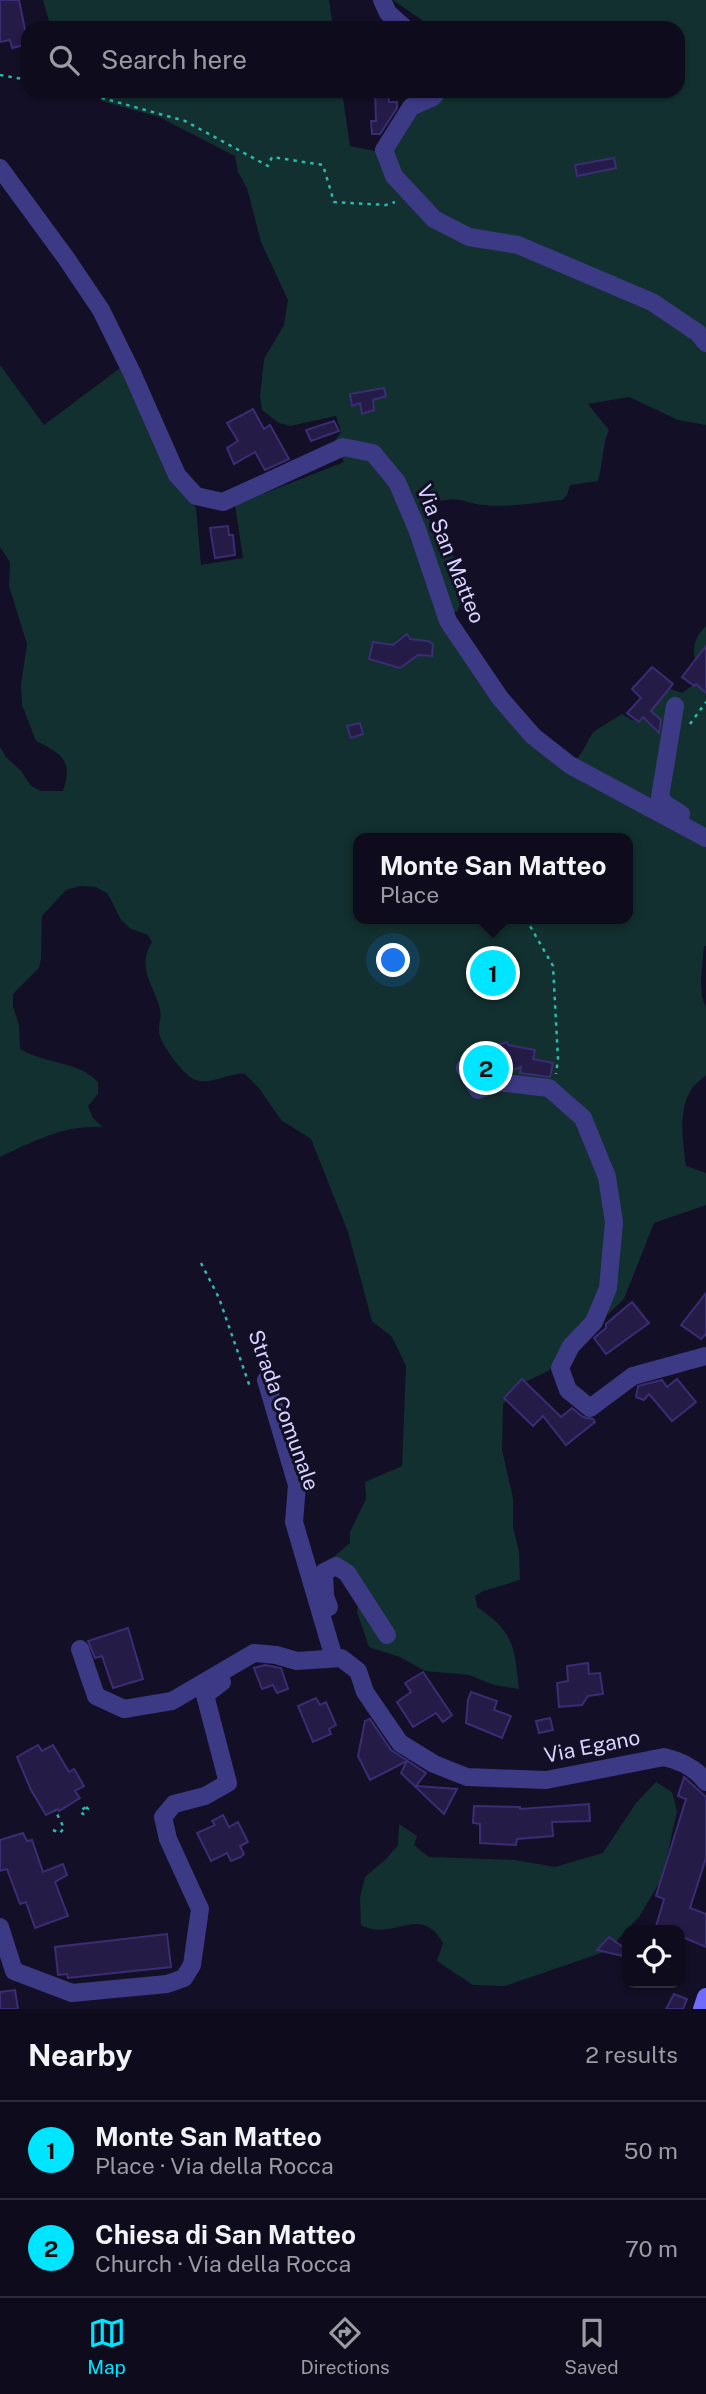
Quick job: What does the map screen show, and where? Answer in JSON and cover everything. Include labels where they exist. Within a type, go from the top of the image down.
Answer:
[{"type":"street","points":[[382,0],[388,13],[397,21]]},
{"type":"street","points":[[431,98],[411,107],[384,150],[394,176],[433,219],[469,237],[518,245],[652,302],[698,333],[706,343]]},
{"type":"street","name":"Via San Matteo","points":[[0,168],[66,258],[100,310],[132,373],[177,475],[196,496],[223,502],[343,447],[373,453],[397,482],[449,621],[500,698],[533,736],[570,765],[705,836]]},
{"type":"street","points":[[675,706],[660,797],[665,804],[693,822],[705,836]]},
{"type":"street","points":[[465,1069],[478,1090],[496,1082],[549,1088],[557,1094],[583,1118],[607,1177],[614,1222],[608,1287],[594,1322],[571,1346],[560,1368],[568,1390],[590,1408],[633,1376],[706,1356]]},
{"type":"street","name":"Strada Comunale","points":[[259,1385],[297,1485],[294,1522],[338,1658]]},
{"type":"street","points":[[80,1649],[96,1696],[124,1709],[172,1701],[254,1653],[297,1661],[338,1658],[337,1631],[325,1596],[324,1572],[336,1566],[347,1573],[387,1635]]},
{"type":"street","name":"Via Egano","points":[[338,1658],[358,1671],[365,1692],[400,1743],[434,1765],[467,1777],[546,1780],[664,1756],[680,1761],[700,1774],[706,1782]]},
{"type":"street","points":[[0,1927],[7,1973],[72,1993],[167,1983],[184,1978],[192,1965],[200,1909],[168,1839],[163,1817],[174,1804],[205,1796],[228,1783],[205,1695],[239,1669],[241,1660]]},
{"type":"street","points":[[702,2009],[706,1997]]},
{"type":"path","points":[[0,75],[21,79]]},
{"type":"path","points":[[102,98],[185,121],[268,166],[272,157],[323,164],[334,202],[386,205],[413,196]]},
{"type":"path","points":[[529,924],[553,966],[558,1059],[554,1084],[557,1094]]},
{"type":"path","name":"Strada Comunale","points":[[201,1263],[259,1385]]},
{"type":"path","points":[[53,1830],[60,1833],[64,1828],[55,1810]]},
{"type":"green space","points":[[43,0],[329,0],[332,21],[49,21]]},
{"type":"green space","points":[[393,0],[706,0],[706,425],[678,420],[629,397],[588,404],[609,430],[598,481],[570,485],[562,500],[502,506],[456,499],[444,500],[436,502],[429,520],[447,542],[460,577],[461,596],[457,612],[445,612],[520,719],[575,761],[593,732],[622,714],[632,720],[643,719],[660,690],[671,689],[682,693],[700,680],[694,646],[706,626],[706,946],[701,979],[706,1008],[706,1075],[693,1087],[686,1100],[682,1128],[686,1166],[706,1173],[706,1205],[654,1223],[624,1299],[548,1371],[525,1382],[503,1404],[502,1450],[513,1498],[513,1527],[519,1552],[520,1580],[475,1596],[477,1607],[506,1633],[514,1651],[519,1689],[494,1685],[469,1675],[425,1671],[400,1657],[369,1647],[357,1612],[360,1589],[331,1559],[350,1543],[350,1532],[366,1499],[365,1482],[402,1466],[406,1366],[392,1337],[372,1321],[348,1232],[311,1139],[281,1120],[259,1088],[245,1074],[200,1081],[193,1079],[179,1066],[165,1047],[159,1033],[160,1009],[146,968],[152,942],[148,935],[131,929],[121,920],[108,894],[96,887],[80,886],[66,890],[42,916],[39,968],[13,994],[13,1006],[19,1025],[20,1049],[81,1070],[98,1082],[98,1094],[88,1106],[93,1118],[103,1127],[62,1131],[0,1157],[0,747],[31,786],[41,791],[63,791],[67,772],[59,755],[36,741],[22,705],[21,684],[27,644],[9,586],[10,562],[0,547],[0,365],[44,425],[132,359],[167,460],[196,508],[201,565],[243,558],[235,505],[344,462],[334,442],[341,432],[336,416],[290,426],[279,423],[262,410],[260,397],[264,359],[284,325],[288,300],[261,242],[247,188],[238,172],[235,156],[159,117],[101,101],[100,98],[343,98],[350,146],[375,151],[390,165],[400,125],[443,99],[685,98],[685,21],[423,21]]},
{"type":"green space","points":[[656,1782],[672,1792],[677,1811],[661,1880],[639,1917],[631,1925],[622,1925],[622,1935],[607,1951],[505,1986],[473,1985],[437,1961],[443,1943],[434,1931],[425,1925],[415,1924],[384,1930],[361,1925],[360,1897],[365,1877],[398,1845],[399,1824],[417,1836],[414,1845],[429,1857],[515,1860],[555,1867],[603,1853],[636,1803]]},
{"type":"building","points":[[0,0],[19,0],[23,21],[21,21],[21,46],[12,48],[10,40],[0,42]]},
{"type":"building","points":[[375,98],[389,98],[389,102],[397,102],[397,108],[380,134],[372,134],[371,121],[376,121]]},
{"type":"building","points":[[614,158],[616,168],[577,176],[575,165]]},
{"type":"building","points":[[384,388],[386,396],[373,400],[374,410],[362,414],[360,403],[352,406],[350,394]]},
{"type":"building","points":[[253,409],[264,429],[270,425],[289,459],[265,470],[255,452],[234,464],[227,448],[238,441],[227,423]]},
{"type":"building","points":[[334,421],[339,431],[311,441],[306,430]]},
{"type":"building","points":[[228,526],[229,535],[233,535],[235,555],[215,558],[210,528]]},
{"type":"building","points":[[407,634],[410,639],[433,644],[432,656],[418,655],[400,668],[369,659],[373,642],[393,645]]},
{"type":"building","points":[[706,646],[706,693],[682,677]]},
{"type":"building","points":[[652,667],[673,684],[651,711],[661,720],[659,733],[643,717],[639,722],[627,713],[641,698],[632,689]]},
{"type":"building","points":[[360,723],[363,734],[351,738],[347,726]]},
{"type":"building","points":[[507,1042],[508,1045],[535,1050],[533,1059],[553,1063],[550,1077],[520,1073],[521,1067],[507,1072],[493,1071],[483,1076],[475,1063],[500,1055],[497,1045]]},
{"type":"building","points":[[706,1293],[706,1334],[701,1339],[681,1325]]},
{"type":"building","points":[[632,1302],[649,1323],[606,1354],[594,1338]]},
{"type":"building","points":[[522,1379],[561,1417],[572,1408],[595,1422],[566,1445],[543,1416],[533,1426],[504,1398]]},
{"type":"building","points":[[677,1379],[696,1402],[672,1421],[649,1394],[644,1400],[636,1397],[638,1386],[662,1380],[667,1387]]},
{"type":"building","points":[[128,1628],[143,1679],[113,1688],[102,1656],[95,1658],[88,1641]]},
{"type":"building","points":[[588,1663],[589,1674],[600,1673],[603,1694],[588,1696],[582,1705],[559,1707],[557,1683],[568,1681],[567,1666]]},
{"type":"building","points":[[265,1665],[281,1668],[288,1689],[277,1693],[273,1685],[262,1689],[254,1668]]},
{"type":"building","points":[[423,1672],[452,1715],[443,1722],[436,1713],[413,1727],[397,1702],[411,1692],[405,1683]]},
{"type":"building","points":[[471,1692],[497,1701],[494,1710],[511,1716],[502,1738],[466,1723]]},
{"type":"building","points":[[316,1698],[320,1705],[326,1702],[336,1725],[329,1729],[331,1734],[313,1742],[298,1706]]},
{"type":"building","points":[[550,1718],[553,1730],[539,1733],[536,1721]]},
{"type":"building","points":[[370,1719],[391,1750],[426,1773],[416,1786],[457,1789],[444,1814],[401,1773],[407,1761],[370,1780],[358,1756],[365,1721]]},
{"type":"building","points":[[38,1745],[42,1751],[53,1745],[69,1772],[74,1769],[84,1786],[75,1791],[80,1798],[59,1811],[58,1809],[46,1815],[31,1790],[17,1757]]},
{"type":"building","points":[[684,1777],[706,1797],[706,1858],[690,1908],[706,1914],[706,1947],[685,1938],[685,1925],[656,1925],[664,1899],[656,1896],[686,1799],[678,1796]]},
{"type":"building","points":[[589,1804],[590,1821],[552,1822],[553,1836],[517,1839],[516,1845],[480,1843],[480,1824],[473,1823],[474,1806],[520,1809]]},
{"type":"building","points":[[223,1815],[229,1827],[238,1822],[248,1842],[240,1846],[244,1854],[241,1857],[231,1861],[227,1853],[211,1861],[197,1833],[215,1825],[212,1821]]},
{"type":"building","points":[[23,1833],[27,1841],[32,1840],[43,1872],[63,1864],[67,1875],[55,1882],[68,1916],[35,1928],[26,1902],[20,1904],[7,1869],[0,1871],[0,1840]]},
{"type":"building","points":[[167,1934],[171,1967],[68,1978],[67,1974],[58,1975],[55,1947]]},
{"type":"building","points":[[609,1937],[622,1946],[622,1956],[597,1950]]},
{"type":"building","points":[[15,1990],[18,2009],[0,2009],[0,1992]]},
{"type":"building","points":[[674,1994],[687,1999],[683,2009],[666,2009]]},
{"type":"place","name":"Monte San Matteo","points":[[493,973]]},
{"type":"place","name":"Chiesa di San Matteo","points":[[486,1068]]}]
